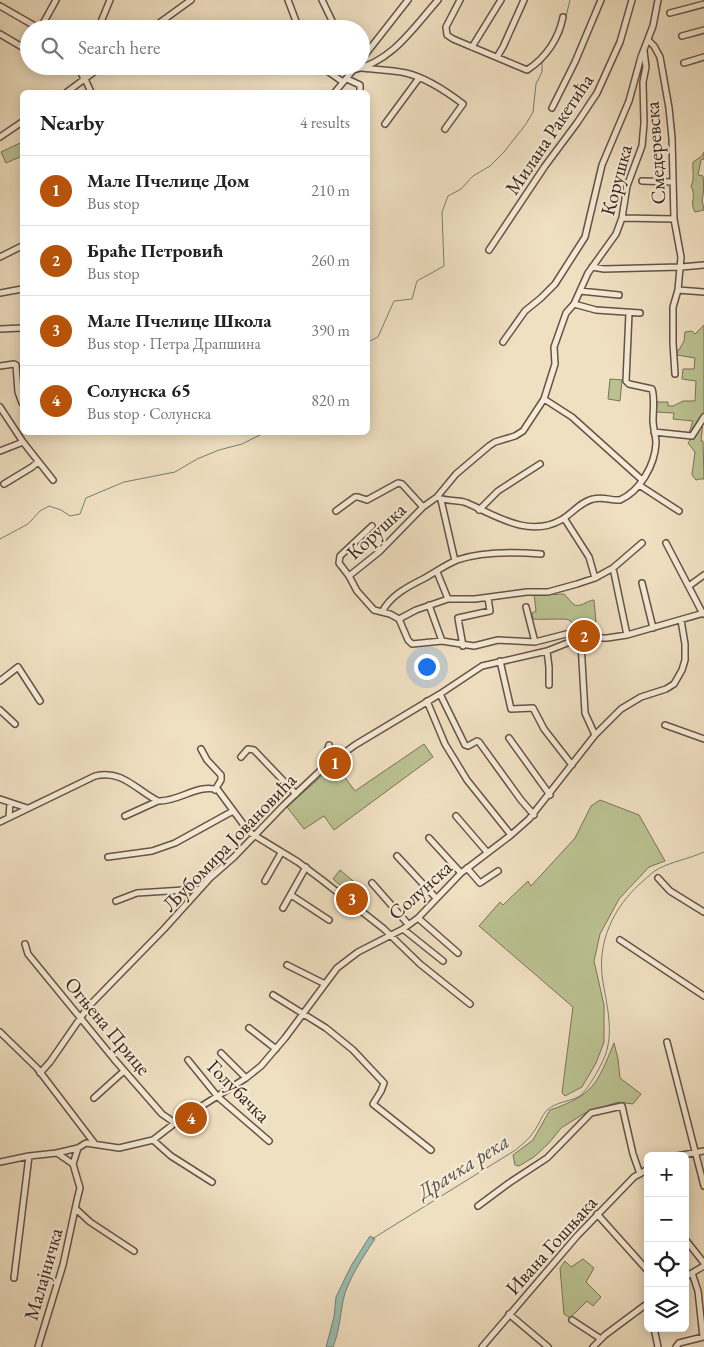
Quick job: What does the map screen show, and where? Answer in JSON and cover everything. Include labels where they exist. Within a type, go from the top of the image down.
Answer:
[{"type":"street","points":[[45,20],[56,0]]},
{"type":"street","points":[[102,20],[110,0]]},
{"type":"street","points":[[178,0],[188,2]]},
{"type":"street","points":[[288,0],[296,20]]},
{"type":"street","points":[[322,0],[332,20]]},
{"type":"street","points":[[370,47],[408,0]]},
{"type":"street","points":[[370,64],[391,52],[402,42],[438,0]]},
{"type":"street","points":[[460,0],[446,27],[446,33],[453,39],[526,70],[529,70],[553,44],[560,31],[563,17]]},
{"type":"street","points":[[472,47],[501,0]]},
{"type":"street","points":[[497,57],[524,0]]},
{"type":"street","points":[[552,108],[575,62],[601,0]]},
{"type":"street","name":"Милана Ракетића","points":[[489,250],[597,93],[620,42],[632,0]]},
{"type":"street","points":[[503,342],[525,310],[555,284],[585,237],[602,165],[630,101],[640,57],[656,18],[658,0]]},
{"type":"street","points":[[164,20],[188,2]]},
{"type":"street","points":[[670,13],[704,4]]},
{"type":"street","points":[[0,6],[24,20]]},
{"type":"street","points":[[682,36],[704,30]]},
{"type":"street","points":[[0,34],[20,46]]},
{"type":"street","name":"Смедеревска","points":[[648,40],[659,53],[672,138],[674,219],[680,246],[678,290],[674,307],[673,342],[675,374]]},
{"type":"street","name":"Корушка","points":[[349,576],[379,552],[424,507],[439,498],[456,474],[489,446],[523,431],[544,399],[555,364],[555,344],[566,313],[574,304],[592,267],[616,234],[622,218],[627,186],[642,146],[644,123],[643,82],[646,67],[644,51]]},
{"type":"street","points":[[684,63],[704,57]]},
{"type":"street","points":[[370,69],[408,73],[439,87],[463,104],[445,129]]},
{"type":"street","points":[[82,75],[90,90]]},
{"type":"street","points":[[69,90],[88,75]]},
{"type":"street","points":[[336,75],[360,85],[360,90]]},
{"type":"street","points":[[336,90],[349,75]]},
{"type":"street","points":[[385,124],[419,78]]},
{"type":"street","points":[[0,137],[20,123]]},
{"type":"street","points":[[642,181],[673,182]]},
{"type":"street","points":[[622,218],[674,219]]},
{"type":"street","points":[[0,257],[20,247]]},
{"type":"street","points":[[592,267],[604,269],[680,267],[704,264]]},
{"type":"street","points":[[0,293],[20,289]]},
{"type":"street","points":[[678,290],[704,292]]},
{"type":"street","points":[[580,291],[619,295]]},
{"type":"street","points":[[574,304],[599,310],[640,313]]},
{"type":"street","points":[[455,561],[439,498],[463,502],[496,518],[527,526],[548,526],[564,518],[584,502],[602,497],[620,500],[639,485],[654,453],[656,442],[652,389],[629,384],[626,381],[629,313]]},
{"type":"street","points":[[0,329],[20,328]]},
{"type":"street","points":[[0,366],[14,364],[16,366],[20,397]]},
{"type":"street","points":[[544,399],[572,417],[642,480]]},
{"type":"street","points":[[0,407],[3,416],[53,480]]},
{"type":"street","points":[[654,432],[692,436],[704,417]]},
{"type":"street","points":[[0,451],[23,442]]},
{"type":"street","points":[[4,484],[38,462]]},
{"type":"street","points":[[480,510],[498,491],[540,464]]},
{"type":"street","name":"Корушка","points":[[336,511],[355,497],[358,496],[367,500],[398,483],[402,484],[424,507]]},
{"type":"street","points":[[639,485],[679,511]]},
{"type":"street","points":[[564,518],[589,557],[595,578]]},
{"type":"street","points":[[372,526],[340,556],[338,563],[370,607],[399,619],[408,640],[412,644],[442,641],[463,646],[478,646],[498,640],[535,642],[567,633],[575,634],[580,638],[585,713],[595,735]]},
{"type":"street","points":[[399,619],[429,605],[448,599],[488,598],[527,592],[548,592],[595,578],[614,568],[642,543]]},
{"type":"street","points":[[666,544],[703,613]]},
{"type":"street","points":[[382,612],[387,603],[410,585],[455,561],[464,558],[510,553],[541,554]]},
{"type":"street","points":[[614,568],[627,635]]},
{"type":"street","points":[[437,572],[448,599]]},
{"type":"street","points":[[689,586],[704,575]]},
{"type":"street","points":[[642,584],[653,628]]},
{"type":"street","points":[[463,646],[458,618],[490,611],[488,598]]},
{"type":"street","points":[[429,605],[442,641]]},
{"type":"street","points":[[703,613],[704,606]]},
{"type":"street","points":[[526,607],[535,642]]},
{"type":"street","name":"Љубомира Јовановића","points":[[40,1073],[50,1062],[88,1007],[164,929],[210,878],[234,857],[266,822],[320,770],[355,745],[440,694],[478,668],[500,661],[547,651],[580,638],[607,638],[627,635],[703,613]]},
{"type":"street","name":"Солунска","points":[[0,1162],[57,1153],[78,1148],[86,1143],[119,1148],[154,1140],[175,1123],[246,1078],[261,1066],[276,1049],[337,968],[352,956],[403,929],[418,918],[461,873],[534,815],[595,735],[621,709],[641,697],[666,689],[676,681],[684,666],[685,654],[681,620]]},
{"type":"street","points":[[547,651],[549,685]]},
{"type":"street","points":[[500,661],[511,708],[533,708],[544,730],[572,765]]},
{"type":"street","points":[[0,681],[18,667],[40,701]]},
{"type":"street","points":[[440,694],[465,745],[468,746],[477,741],[479,742],[520,800],[534,815]]},
{"type":"street","points":[[427,701],[445,744],[466,780],[511,835]]},
{"type":"street","points":[[0,710],[14,724]]},
{"type":"street","points":[[665,725],[704,739]]},
{"type":"street","points":[[509,738],[550,795]]},
{"type":"street","points":[[320,770],[329,745]]},
{"type":"street","points":[[202,749],[207,760],[221,775],[221,780],[215,790]]},
{"type":"street","points":[[241,757],[248,749],[254,750],[296,794]]},
{"type":"street","points":[[325,756],[335,760]]},
{"type":"street","points":[[0,822],[104,773],[123,777],[158,801]]},
{"type":"street","points":[[125,816],[158,801],[183,796],[204,788],[222,793],[247,830],[254,836],[306,867],[384,929],[420,964],[470,1004]]},
{"type":"street","points":[[0,799],[28,808]]},
{"type":"street","points":[[9,817],[10,802]]},
{"type":"street","points":[[108,857],[152,851],[174,843],[233,811]]},
{"type":"street","points":[[456,816],[488,852]]},
{"type":"street","points":[[429,838],[461,873]]},
{"type":"street","points":[[264,881],[281,853]]},
{"type":"street","points":[[397,856],[436,898]]},
{"type":"street","points":[[283,908],[306,867]]},
{"type":"street","points":[[467,868],[480,883],[498,871]]},
{"type":"street","points":[[658,878],[670,891],[704,912]]},
{"type":"street","points":[[372,883],[408,924]]},
{"type":"street","points":[[116,901],[138,894],[200,889]]},
{"type":"street","points":[[291,895],[329,920]]},
{"type":"street","points":[[418,918],[458,953]]},
{"type":"street","points":[[403,929],[444,961]]},
{"type":"street","points":[[620,940],[704,996]]},
{"type":"street","name":"Огњена Прице","points":[[25,944],[28,954],[124,1071],[162,1114],[175,1123]]},
{"type":"street","points":[[287,965],[325,984]]},
{"type":"street","points":[[273,995],[326,1028],[353,1050],[384,1083],[373,1104],[431,1150]]},
{"type":"street","points":[[249,1028],[276,1049]]},
{"type":"street","points":[[0,1032],[40,1073],[95,1145]]},
{"type":"street","points":[[667,1042],[704,1186]]},
{"type":"street","points":[[221,1053],[246,1078]]},
{"type":"street","name":"Голубачка","points":[[188,1060],[218,1097],[269,1141]]},
{"type":"street","points":[[94,1098],[124,1071]]},
{"type":"street","points":[[478,1206],[548,1158],[591,1114],[622,1106],[632,1154],[640,1174]]},
{"type":"street","points":[[154,1140],[171,1156],[212,1182]]},
{"type":"street","points":[[57,1153],[73,1164],[78,1148]]},
{"type":"street","points":[[689,1153],[704,1151]]},
{"type":"street","points":[[14,1278],[29,1156]]},
{"type":"street","name":"Малајничка","points":[[38,1347],[63,1265],[76,1209],[80,1188],[73,1164]]},
{"type":"street","name":"Ивана Гошњака","points":[[482,1347],[597,1214],[634,1177],[644,1172]]},
{"type":"street","points":[[76,1209],[90,1222],[134,1251]]},
{"type":"street","points":[[597,1214],[644,1266]]},
{"type":"street","points":[[687,1242],[704,1264],[689,1274]]},
{"type":"street","points":[[676,1347],[679,1343],[704,1337],[698,1291],[692,1272]]},
{"type":"street","points":[[593,1347],[601,1339],[644,1308]]},
{"type":"street","points":[[509,1314],[548,1347]]},
{"type":"street","points":[[572,1320],[601,1339]]},
{"type":"street","points":[[655,1332],[658,1347]]},
{"type":"green space","points":[[20,143],[20,157],[6,163],[1,152]]},
{"type":"green space","points":[[704,152],[704,159],[701,160],[698,175],[703,176],[704,189],[702,200],[704,210],[695,212],[691,186],[693,162],[702,156]]},
{"type":"green space","points":[[704,325],[704,414],[693,433],[689,433],[693,421],[673,419],[674,413],[656,412],[657,402],[668,402],[668,406],[673,406],[683,401],[695,401],[696,381],[682,379],[683,369],[694,369],[695,358],[677,355],[677,351],[684,341],[685,332],[692,331],[695,334]]},
{"type":"green space","points":[[610,379],[622,380],[620,401],[608,399]]},
{"type":"green space","points":[[703,421],[701,441],[703,441],[704,479],[696,480],[692,475],[695,452],[688,443]]},
{"type":"green space","points":[[534,594],[564,594],[576,605],[594,600],[596,622],[584,624],[583,632],[573,631],[572,623],[567,619],[533,619],[532,613],[536,611]]},
{"type":"green space","points":[[424,744],[433,757],[334,830],[324,816],[304,829],[287,807],[335,764],[355,791]]},
{"type":"green space","points":[[600,800],[639,815],[665,861],[649,867],[619,899],[600,934],[594,961],[604,1005],[604,1042],[596,1063],[582,1087],[565,1096],[562,1093],[573,1007],[479,926],[500,902],[503,905],[528,881],[531,886],[575,838],[591,806]]},
{"type":"green space","points":[[340,870],[359,886],[352,895],[333,879]]},
{"type":"green space","points":[[614,1043],[620,1078],[641,1094],[633,1104],[618,1102],[585,1113],[561,1128],[534,1157],[519,1166],[515,1165],[513,1155],[533,1140],[550,1110],[576,1099],[592,1086],[603,1069]]},
{"type":"green space","points":[[583,1259],[594,1268],[586,1282],[601,1297],[593,1306],[587,1301],[570,1318],[564,1314],[560,1268],[565,1261],[571,1267]]},
{"type":"water","points":[[370,1236],[375,1239],[348,1286],[333,1347],[326,1347],[334,1317],[336,1297],[351,1266]]},
{"type":"waterway","points":[[549,53],[562,33],[570,0]]},
{"type":"waterway","points":[[370,341],[378,337],[394,301],[412,299],[417,281],[444,266],[442,212],[448,196],[461,189],[473,176],[490,166],[504,152],[526,124],[533,112],[536,84],[542,72],[542,63],[546,57]]},
{"type":"waterway","points":[[0,539],[28,524],[40,511],[49,506],[61,510],[70,516],[80,514],[86,498],[124,482],[175,472],[197,459],[219,450],[242,444],[260,435]]},
{"type":"waterway","name":"Драчка река","points":[[372,1239],[514,1151],[535,1130],[547,1110],[554,1105],[582,1094],[603,1060],[608,1047],[609,1019],[603,982],[602,953],[605,939],[616,913],[633,891],[658,869],[704,852]]},
{"type":"place","name":"Браће Петровић","points":[[584,636]]},
{"type":"place","name":"Мале Пчелице Дом","points":[[335,763]]},
{"type":"place","name":"Мале Пчелице Школа","points":[[352,899]]},
{"type":"place","name":"Солунска 65","points":[[191,1118]]}]
